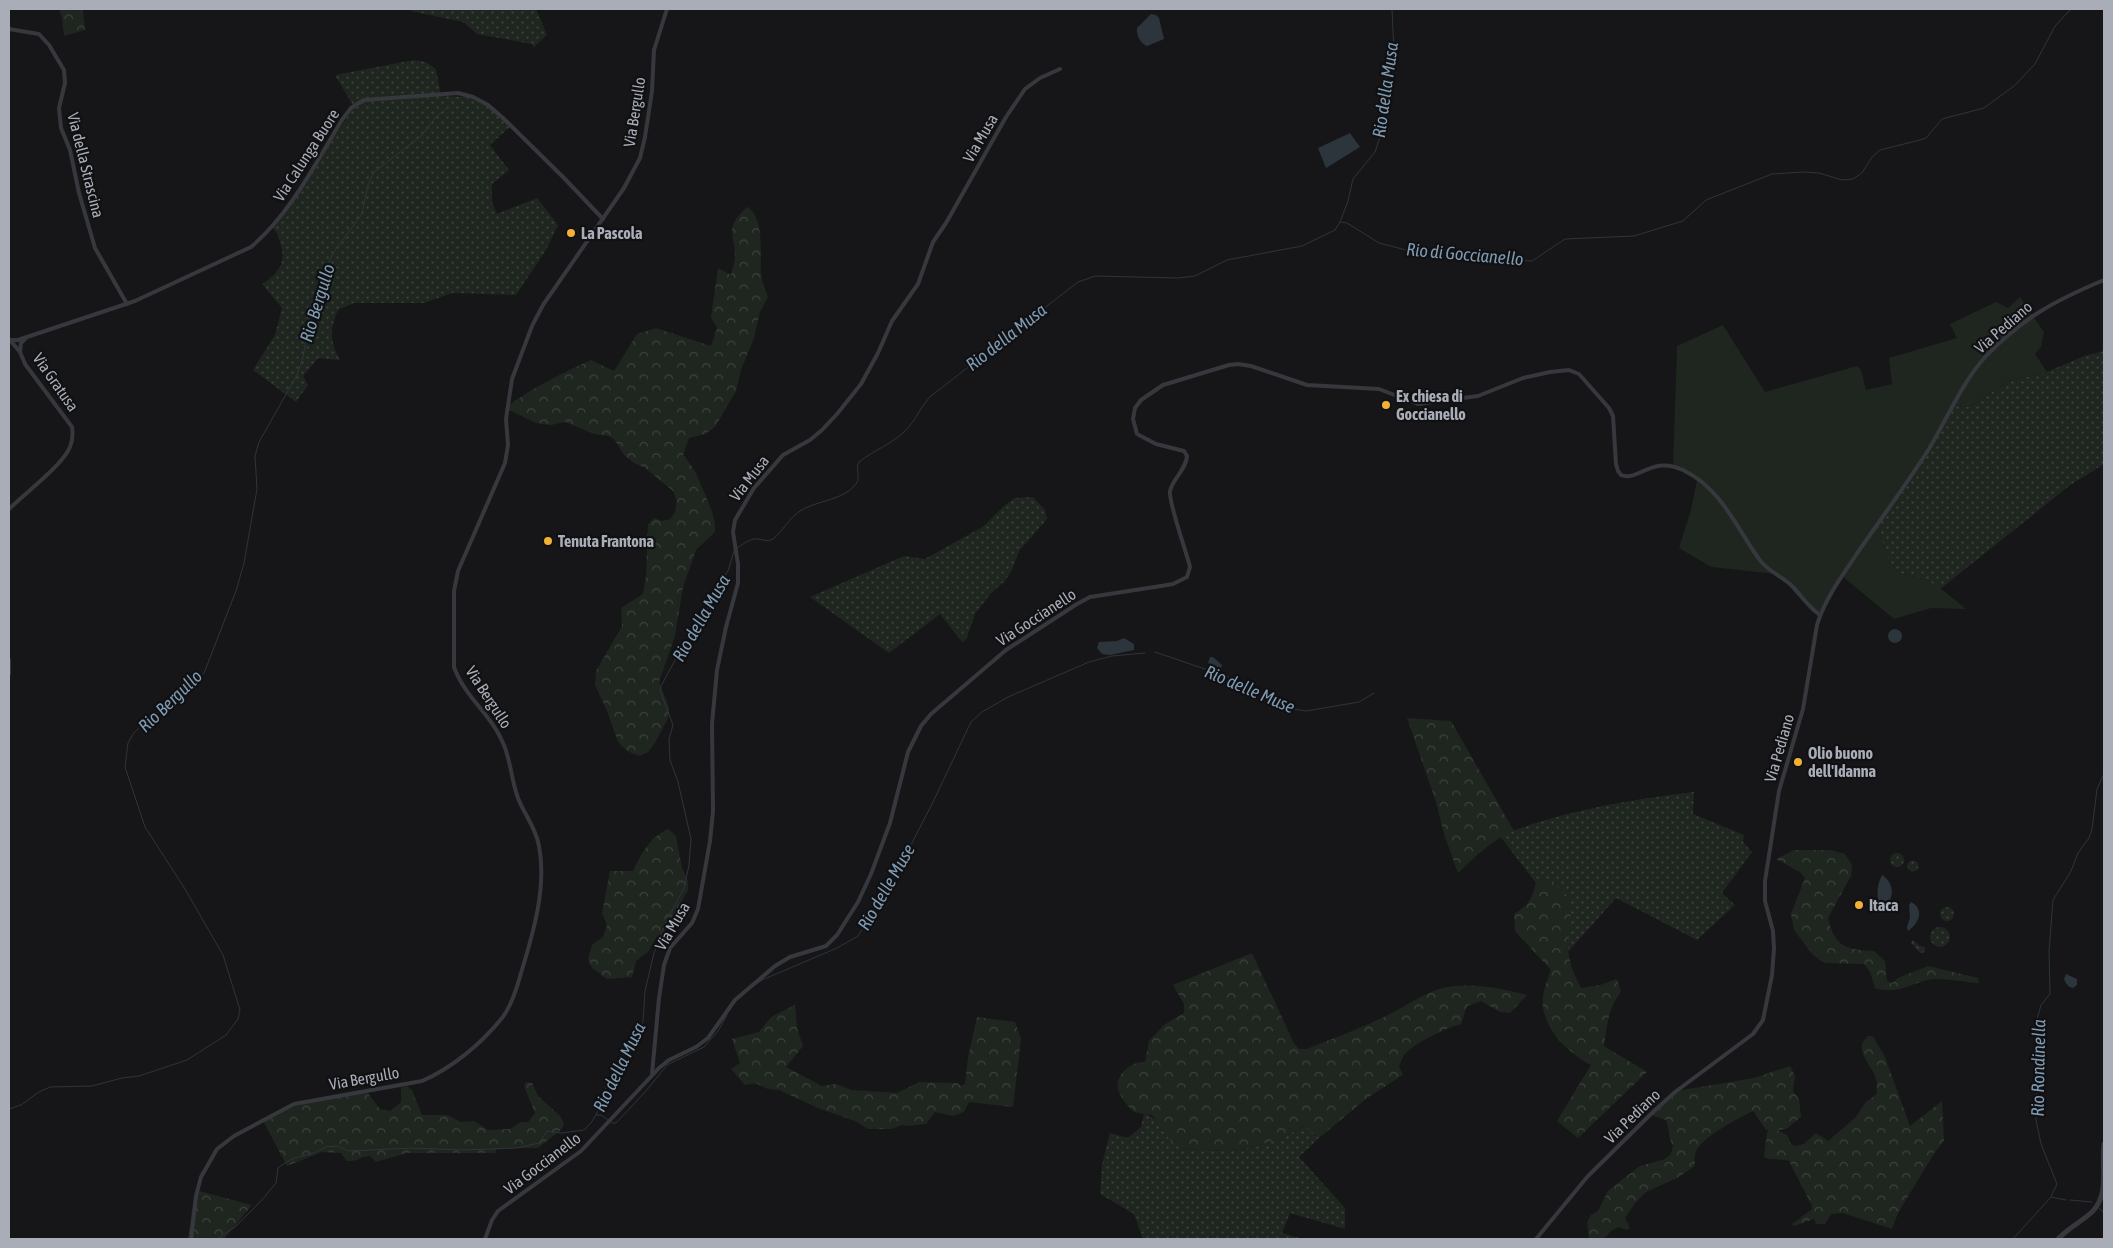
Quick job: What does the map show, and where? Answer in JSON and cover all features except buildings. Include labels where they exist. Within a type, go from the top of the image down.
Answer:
[{"type":"street","name":"Via Bergullo","points":[[191,1239],[196,1196],[202,1177],[209,1160],[225,1142],[294,1104],[422,1081],[433,1076],[462,1057],[487,1034],[503,1017],[518,987],[538,913],[540,847],[534,829],[517,796],[509,760],[499,734],[458,679],[454,667],[455,586],[465,552],[505,464],[508,445],[506,419],[512,380],[532,326],[543,305],[624,188],[640,158],[652,91],[654,50],[667,9]]},
{"type":"street","name":"Via della Strascina","points":[[9,29],[15,32],[39,34],[49,45],[64,70],[65,84],[59,108],[60,128],[70,150],[79,193],[95,248],[127,304]]},
{"type":"street","name":"Via Musa","points":[[651,1076],[664,965],[670,948],[692,923],[698,910],[710,841],[713,811],[712,724],[716,698],[717,670],[724,632],[738,583],[733,532],[735,520],[754,488],[783,455],[810,440],[822,430],[861,384],[878,354],[892,321],[918,284],[933,242],[1006,117],[1026,89],[1040,78],[1060,69]]},
{"type":"street","name":"Via Calunga Buore","points":[[9,340],[18,340],[127,304],[228,260],[251,247],[267,234],[296,193],[342,120],[352,108],[364,100],[458,93],[474,97],[502,118],[563,177],[603,220]]},
{"type":"street","name":"Via Pediano","points":[[1536,1239],[1588,1176],[1653,1112],[1675,1092],[1753,1034],[1763,1020],[1769,993],[1774,949],[1765,901],[1765,881],[1780,790],[1803,709],[1820,615],[1839,581],[1941,430],[1960,392],[1987,355],[2024,322],[2046,306],[2104,280]]},
{"type":"street","name":"Via Gratusa","points":[[9,509],[60,462],[70,447],[73,436],[72,427],[25,364],[20,352],[21,343],[28,336]]},
{"type":"street","points":[[9,340],[20,352]]},
{"type":"street","name":"Via Goccianello","points":[[485,1239],[492,1220],[498,1211],[581,1151],[651,1076],[669,1060],[708,1038],[734,1000],[775,966],[790,957],[826,946],[837,935],[864,890],[878,857],[890,823],[908,752],[922,726],[945,701],[1006,650],[1083,600],[1096,596],[1173,584],[1187,577],[1190,567],[1170,496],[1172,484],[1184,467],[1187,456],[1184,452],[1136,434],[1132,419],[1135,408],[1141,400],[1163,385],[1238,364],[1307,385],[1379,390],[1418,404],[1478,396],[1523,378],[1562,370],[1574,371],[1601,398],[1613,416],[1616,464],[1618,471],[1622,475],[1631,476],[1647,468],[1663,464],[1682,469],[1692,475],[1724,505],[1758,558],[1770,572],[1789,583],[1812,610],[1820,615]]},
{"type":"street","points":[[9,660],[9,674]]},
{"type":"street","points":[[2058,1239],[2074,1224],[2091,1213],[2101,1198],[2104,1182],[2104,1144]]},
{"type":"green space","points":[[59,9],[83,9],[85,30],[64,36]]},
{"type":"green space","points":[[411,9],[536,9],[547,35],[534,47],[532,44],[477,34],[463,22],[411,11]]},
{"type":"green space","points":[[414,60],[426,62],[436,69],[441,96],[468,97],[488,107],[512,125],[490,145],[509,170],[492,184],[492,202],[497,214],[537,198],[558,225],[546,250],[516,295],[452,293],[424,303],[354,303],[338,310],[333,324],[332,336],[334,347],[340,360],[318,358],[303,376],[308,385],[296,402],[253,370],[275,335],[282,308],[262,284],[273,276],[282,261],[282,249],[273,228],[354,107],[335,75]]},
{"type":"green space","points":[[747,207],[757,219],[761,248],[761,274],[768,297],[760,312],[754,338],[741,370],[736,391],[715,427],[705,434],[689,438],[683,455],[694,469],[705,494],[714,517],[715,532],[696,550],[683,587],[675,636],[659,682],[669,707],[669,716],[655,743],[648,752],[639,756],[627,751],[618,742],[595,685],[596,671],[622,626],[621,608],[643,594],[646,576],[648,524],[654,518],[662,521],[670,519],[675,512],[677,501],[673,491],[645,468],[634,463],[624,455],[614,439],[609,436],[594,434],[565,422],[551,425],[536,423],[505,408],[546,382],[591,360],[614,371],[637,334],[656,328],[711,346],[717,328],[711,317],[718,268],[731,275],[735,261],[733,225]]},
{"type":"green space","points":[[2020,297],[2044,332],[2041,347],[2035,354],[2047,372],[2009,381],[1969,407],[1954,404],[1938,436],[1877,524],[1887,554],[1892,565],[1899,573],[1921,578],[1933,584],[1966,609],[1931,608],[1894,619],[1842,576],[1820,614],[1777,574],[1711,567],[1679,548],[1691,510],[1697,480],[1673,467],[1677,346],[1723,325],[1765,392],[1857,366],[1861,370],[1866,390],[1892,384],[1889,358],[1957,338],[1950,324],[1996,302],[2008,308]]},
{"type":"green space","points":[[2104,351],[2104,464],[2069,486],[1940,589],[1930,582],[1899,573],[1887,555],[1876,524],[1938,436],[1954,404],[1969,407],[2009,381],[2047,372],[2084,356]]},
{"type":"green space","points":[[1033,497],[1045,510],[1047,519],[1019,551],[1012,570],[1005,581],[991,593],[975,614],[966,640],[962,642],[940,614],[889,653],[810,597],[904,556],[925,559],[984,526],[1005,505],[1015,498]]},
{"type":"green space","points":[[1407,718],[1451,721],[1514,831],[1491,844],[1458,873],[1445,837],[1435,799]]},
{"type":"green space","points":[[1694,792],[1693,814],[1744,835],[1743,842],[1752,852],[1722,893],[1735,905],[1697,940],[1616,898],[1566,954],[1550,880],[1536,883],[1500,836],[1570,813],[1646,798]]},
{"type":"green space","points":[[668,829],[676,836],[682,868],[688,881],[688,890],[667,928],[656,938],[648,952],[636,961],[632,977],[607,979],[592,968],[588,959],[592,945],[603,937],[607,925],[602,913],[610,871],[633,871],[651,841]]},
{"type":"green space","points":[[1794,850],[1831,850],[1845,854],[1852,865],[1851,876],[1828,918],[1831,928],[1838,941],[1843,945],[1849,948],[1874,951],[1885,961],[1887,981],[1892,983],[1898,978],[1928,966],[1978,978],[1979,983],[1936,979],[1900,989],[1884,990],[1875,988],[1870,972],[1864,964],[1825,963],[1813,955],[1794,930],[1791,914],[1805,878],[1800,872],[1776,859]]},
{"type":"green space","points":[[1897,853],[1902,855],[1904,860],[1902,865],[1897,867],[1892,865],[1890,860],[1892,855]]},
{"type":"green space","points":[[1913,860],[1919,866],[1913,872],[1907,866]]},
{"type":"green space","points":[[1550,880],[1570,898],[1569,911],[1571,915],[1568,953],[1572,969],[1581,988],[1600,985],[1617,979],[1621,992],[1613,1004],[1607,1024],[1604,1046],[1647,1072],[1578,1138],[1557,1121],[1591,1065],[1567,1049],[1550,1026],[1543,1008],[1543,998],[1551,970],[1515,931],[1514,914],[1529,901],[1536,883]]},
{"type":"green space","points":[[1944,907],[1950,907],[1954,914],[1950,921],[1944,921],[1940,917],[1940,911]]},
{"type":"green space","points":[[1940,927],[1947,930],[1950,937],[1947,944],[1940,947],[1933,944],[1930,937],[1933,930]]},
{"type":"green space","points":[[1913,940],[1920,946],[1925,947],[1925,952],[1920,953],[1911,943]]},
{"type":"green space","points":[[1252,953],[1294,1043],[1299,1049],[1307,1049],[1358,1029],[1422,996],[1443,988],[1453,986],[1485,987],[1527,995],[1510,1013],[1500,1012],[1481,1001],[1467,1006],[1461,1024],[1431,1036],[1409,1050],[1404,1055],[1399,1066],[1403,1075],[1367,1098],[1319,1138],[1305,1126],[1280,1138],[1243,1148],[1216,1151],[1190,1150],[1179,1147],[1167,1137],[1152,1115],[1135,1112],[1129,1107],[1119,1092],[1119,1078],[1130,1066],[1145,1062],[1149,1041],[1164,1025],[1184,1013],[1184,1004],[1173,985]]},
{"type":"green space","points":[[795,1005],[797,1028],[803,1046],[786,1067],[822,1086],[836,1084],[852,1090],[897,1093],[919,1082],[957,1083],[961,1086],[965,1084],[968,1057],[977,1017],[1015,1022],[1021,1039],[1013,1107],[969,1102],[964,1112],[953,1116],[935,1112],[926,1124],[902,1125],[891,1129],[868,1129],[855,1121],[818,1108],[779,1090],[768,1089],[755,1083],[745,1085],[731,1069],[740,1063],[732,1039],[759,1032],[771,1017]]},
{"type":"green space","points":[[1868,1036],[1873,1036],[1885,1057],[1910,1126],[1942,1101],[1944,1141],[1935,1152],[1898,1213],[1892,1229],[1843,1213],[1831,1214],[1825,1224],[1816,1224],[1814,1219],[1794,1226],[1792,1224],[1812,1209],[1812,1206],[1789,1161],[1764,1157],[1767,1132],[1769,1130],[1766,1130],[1753,1111],[1711,1135],[1698,1148],[1695,1154],[1695,1166],[1677,1178],[1646,1192],[1635,1203],[1625,1218],[1630,1228],[1627,1230],[1618,1227],[1611,1231],[1604,1239],[1589,1239],[1587,1222],[1591,1215],[1598,1211],[1608,1191],[1640,1166],[1665,1159],[1671,1154],[1673,1146],[1666,1120],[1651,1115],[1676,1091],[1754,1078],[1790,1066],[1795,1076],[1793,1091],[1799,1099],[1801,1117],[1786,1129],[1777,1130],[1787,1135],[1794,1146],[1804,1144],[1816,1133],[1828,1141],[1856,1117],[1865,1103],[1877,1094],[1877,1082],[1865,1058],[1862,1047],[1863,1041]]},
{"type":"green space","points":[[526,1082],[532,1083],[538,1096],[560,1116],[564,1123],[562,1129],[538,1148],[497,1148],[495,1153],[407,1153],[376,1162],[370,1156],[347,1161],[341,1153],[322,1152],[287,1166],[263,1121],[295,1106],[366,1091],[380,1109],[390,1111],[401,1102],[401,1088],[407,1086],[412,1090],[422,1115],[447,1115],[461,1122],[474,1121],[488,1130],[510,1129],[521,1122],[528,1122],[535,1113],[524,1086]]},
{"type":"green space","points":[[1144,1114],[1155,1119],[1170,1139],[1180,1147],[1191,1150],[1216,1151],[1255,1146],[1280,1138],[1305,1126],[1319,1138],[1299,1157],[1345,1208],[1345,1229],[1290,1213],[1282,1233],[1303,1239],[1143,1239],[1134,1214],[1100,1194],[1102,1165],[1110,1133],[1128,1138],[1141,1127]]},
{"type":"green space","points":[[199,1191],[252,1205],[224,1239],[188,1239],[192,1210]]},
{"type":"shaded area","points":[[1151,14],[1159,18],[1164,39],[1147,46],[1139,38],[1137,28]]},
{"type":"shaded area","points":[[1350,133],[1360,147],[1326,168],[1318,148]]},
{"type":"shaded area","points":[[1892,629],[1898,629],[1902,636],[1898,643],[1892,643],[1888,639],[1888,633]]},
{"type":"shaded area","points":[[1124,638],[1134,644],[1134,650],[1110,655],[1102,654],[1097,648],[1099,642],[1117,641]]},
{"type":"shaded area","points":[[1210,657],[1213,657],[1222,665],[1221,670],[1208,663]]},
{"type":"shaded area","points":[[1882,875],[1889,883],[1892,892],[1889,901],[1882,908],[1878,901],[1878,892]]},
{"type":"shaded area","points":[[1911,902],[1918,909],[1919,917],[1908,931],[1909,905]]},
{"type":"shaded area","points":[[2066,974],[2077,979],[2077,985],[2073,988],[2068,986],[2064,979]]},
{"type":"waterway","name":"Rio della Musa","points":[[737,548],[747,541],[757,539],[768,541],[773,539],[800,511],[851,490],[857,481],[859,462],[905,431],[931,396],[1078,282],[1095,276],[1178,278],[1195,276],[1227,260],[1302,246],[1335,230],[1348,201],[1353,179],[1375,152],[1380,137],[1380,117],[1385,83],[1394,52],[1392,9]]},
{"type":"waterway","name":"Rio di Goccianello","points":[[1340,222],[1347,223],[1379,243],[1402,249],[1417,252],[1463,252],[1506,260],[1532,261],[1565,239],[1634,236],[1683,221],[1706,200],[1772,174],[1804,172],[1819,173],[1842,180],[1853,179],[1862,173],[1872,157],[1880,150],[1926,138],[1942,119],[1984,108],[2014,86],[2035,64],[2055,26],[2071,9]]},
{"type":"waterway","name":"Rio Bergullo","points":[[9,1109],[21,1105],[39,1092],[50,1087],[92,1086],[122,1078],[139,1076],[187,1060],[226,1035],[238,1019],[240,1010],[223,955],[185,889],[145,827],[125,767],[128,743],[133,734],[147,720],[186,690],[204,673],[236,591],[244,563],[257,489],[255,456],[259,442],[297,375],[303,357],[310,317],[327,282],[329,262],[333,253],[362,214],[368,185],[374,172],[421,136],[436,117],[448,107]]},
{"type":"waterway","name":"Rio della Musa","points":[[217,1239],[235,1227],[261,1201],[276,1183],[278,1168],[292,1159],[326,1147],[337,1146],[349,1151],[412,1148],[463,1150],[517,1148],[539,1143],[547,1131],[561,1133],[584,1130],[591,1123],[598,1111],[609,1079],[643,1022],[645,991],[654,953],[666,922],[684,888],[689,865],[691,839],[678,782],[670,760],[669,739],[673,725],[660,690],[686,640],[701,621],[720,582],[728,571],[734,551]]},
{"type":"waterway","name":"Rio delle Muse","points":[[1155,652],[1240,681],[1269,699],[1293,709],[1306,711],[1359,702],[1374,693]]},
{"type":"waterway","name":"Rio delle Muse","points":[[755,985],[762,980],[837,948],[858,936],[896,874],[971,722],[982,712],[1008,697],[1089,662],[1112,656],[1145,653]]},
{"type":"waterway","name":"Rio Rondinella","points":[[2013,1239],[2051,1197],[2057,1184],[2041,1144],[2036,1120],[2037,1019],[2041,1005],[2050,994],[2049,951],[2053,900],[2071,871],[2078,853],[2089,838],[2092,829],[2097,789],[2104,774]]},
{"type":"waterway","name":"Rio delle Muse","points":[[611,1123],[616,1123],[667,1065],[704,1047],[718,1031],[727,1015]]},
{"type":"waterway","name":"Rio delle Muse","points":[[596,1115],[601,1115],[608,1120]]},
{"type":"waterway","points":[[2051,1197],[2066,1200]]},
{"type":"waterway","points":[[2070,1200],[2092,1202]]},
{"type":"waterway","points":[[2098,1207],[2104,1213]]},
{"type":"place","name":"La Pascola","points":[[571,233]]},
{"type":"place","name":"Ex chiesa di Goccianello","points":[[1386,405]]},
{"type":"place","name":"Tenuta Frantona","points":[[548,541]]},
{"type":"place","name":"Olio buono dell'Idanna","points":[[1798,762]]},
{"type":"place","name":"Itaca","points":[[1859,905]]}]
